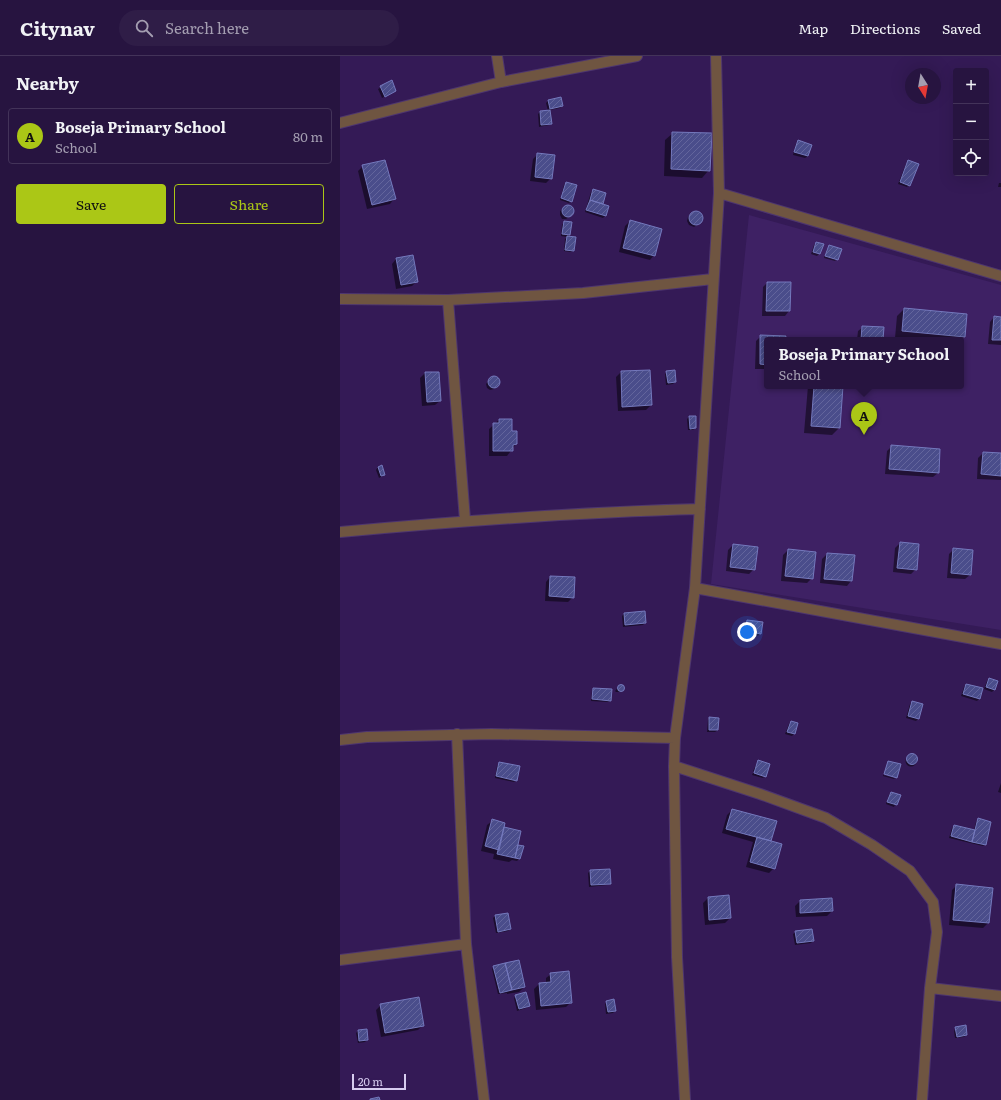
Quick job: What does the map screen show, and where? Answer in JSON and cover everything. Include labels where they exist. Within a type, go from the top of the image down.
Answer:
[{"type":"street","points":[[497,56],[501,82]]},
{"type":"street","points":[[340,124],[501,82],[637,56]]},
{"type":"street","points":[[685,1100],[677,958],[674,766],[675,738],[695,588],[719,193],[716,56]]},
{"type":"street","points":[[719,193],[1001,276]]},
{"type":"street","points":[[340,299],[448,300],[583,293],[713,278]]},
{"type":"street","points":[[448,300],[465,520]]},
{"type":"street","points":[[340,532],[465,520],[700,509]]},
{"type":"street","points":[[695,588],[1001,644]]},
{"type":"street","points":[[340,740],[367,737],[457,734],[675,738]]},
{"type":"street","points":[[457,734],[466,944],[484,1100]]},
{"type":"street","points":[[674,766],[760,794],[826,818],[872,844],[910,871],[933,902],[937,932],[930,988],[922,1100]]},
{"type":"street","points":[[340,960],[466,944]]},
{"type":"street","points":[[930,988],[1001,996]]},
{"type":"shaded area","points":[[749,215],[1001,285],[1001,630],[711,584]]},
{"type":"building","points":[[392,80],[396,91],[385,97],[380,86]]},
{"type":"building","points":[[561,97],[563,106],[550,109],[548,100]]},
{"type":"building","points":[[550,110],[552,124],[541,125],[540,111]]},
{"type":"building","points":[[672,132],[712,133],[710,171],[671,169]]},
{"type":"building","points":[[798,140],[812,145],[808,156],[794,152]]},
{"type":"building","points":[[537,153],[555,155],[552,179],[535,177]]},
{"type":"building","points":[[385,160],[396,199],[372,205],[362,165]]},
{"type":"building","points":[[908,160],[919,164],[910,186],[900,182]]},
{"type":"building","points":[[566,182],[577,185],[572,202],[561,198]]},
{"type":"building","points":[[593,189],[606,193],[603,204],[590,200]]},
{"type":"building","points":[[590,200],[609,206],[606,216],[586,210]]},
{"type":"building","points":[[570,205],[573,206],[573,216],[566,217],[563,216],[562,209],[563,206]]},
{"type":"building","points":[[693,211],[699,211],[703,215],[703,221],[699,225],[693,225],[689,221],[689,215]]},
{"type":"building","points":[[630,220],[662,229],[655,256],[623,248]]},
{"type":"building","points":[[564,221],[572,222],[570,235],[562,234]]},
{"type":"building","points":[[567,236],[576,237],[574,251],[565,250]]},
{"type":"building","points":[[816,242],[824,244],[820,254],[813,252]]},
{"type":"building","points":[[829,245],[842,249],[838,260],[825,256]]},
{"type":"building","points":[[413,255],[418,282],[401,285],[396,258]]},
{"type":"building","points":[[767,282],[791,282],[790,311],[766,311]]},
{"type":"building","points":[[904,308],[967,314],[965,337],[902,331]]},
{"type":"building","points":[[994,316],[1001,317],[1001,340],[992,340]]},
{"type":"building","points":[[862,326],[884,327],[883,337],[861,337]]},
{"type":"building","points":[[760,335],[786,336],[764,337],[764,365],[760,364]]},
{"type":"building","points":[[650,370],[652,405],[622,407],[621,371]]},
{"type":"building","points":[[675,370],[676,382],[668,383],[666,371]]},
{"type":"building","points":[[425,372],[439,372],[441,401],[427,402]]},
{"type":"building","points":[[492,376],[496,376],[500,382],[496,388],[492,388],[488,384],[488,380]]},
{"type":"building","points":[[814,389],[843,389],[840,428],[811,426]]},
{"type":"building","points":[[689,416],[696,416],[696,428],[690,429]]},
{"type":"building","points":[[499,419],[512,419],[512,431],[517,431],[517,444],[513,445],[513,451],[493,451],[493,423],[499,423]]},
{"type":"building","points":[[891,445],[940,449],[939,473],[889,469]]},
{"type":"building","points":[[983,452],[1001,453],[1001,476],[981,474]]},
{"type":"building","points":[[382,465],[385,475],[381,476],[378,467]]},
{"type":"building","points":[[900,542],[919,544],[917,570],[897,568]]},
{"type":"building","points":[[733,544],[758,547],[755,570],[730,567]]},
{"type":"building","points":[[953,548],[973,550],[971,575],[951,573]]},
{"type":"building","points":[[788,549],[816,552],[813,579],[785,576]]},
{"type":"building","points":[[827,553],[855,555],[852,581],[824,579]]},
{"type":"building","points":[[550,576],[575,577],[574,598],[549,596]]},
{"type":"building","points":[[645,611],[646,623],[625,625],[624,613]]},
{"type":"building","points":[[747,620],[763,622],[761,634],[745,631]]},
{"type":"building","points":[[989,678],[998,681],[995,690],[986,687]]},
{"type":"building","points":[[621,684],[624,685],[624,691],[621,692],[618,691],[617,688],[618,685]]},
{"type":"building","points":[[966,684],[983,688],[980,699],[963,694]]},
{"type":"building","points":[[593,688],[612,689],[611,701],[592,699]]},
{"type":"building","points":[[912,701],[923,704],[919,719],[908,716]]},
{"type":"building","points":[[709,717],[719,718],[718,730],[709,730]]},
{"type":"building","points":[[791,721],[798,723],[795,734],[787,732]]},
{"type":"building","points":[[912,753],[916,755],[918,759],[916,763],[912,765],[908,763],[906,759],[908,755]]},
{"type":"building","points":[[758,760],[770,764],[766,777],[754,773]]},
{"type":"building","points":[[888,761],[901,764],[897,778],[884,774]]},
{"type":"building","points":[[499,762],[520,766],[517,781],[496,776]]},
{"type":"building","points":[[891,792],[901,795],[897,805],[887,802]]},
{"type":"building","points":[[732,809],[777,821],[771,841],[726,829]]},
{"type":"building","points":[[978,818],[991,822],[986,845],[972,842]]},
{"type":"building","points":[[492,819],[505,823],[499,850],[485,846]]},
{"type":"building","points":[[954,825],[975,830],[972,842],[951,836]]},
{"type":"building","points":[[504,827],[521,831],[515,858],[497,854]]},
{"type":"building","points":[[757,837],[782,844],[775,869],[750,862]]},
{"type":"building","points":[[518,845],[524,846],[520,859],[515,858]]},
{"type":"building","points":[[610,869],[611,884],[591,885],[590,870]]},
{"type":"building","points":[[956,884],[993,888],[989,923],[953,920]]},
{"type":"building","points":[[729,895],[731,918],[709,920],[708,897]]},
{"type":"building","points":[[832,898],[833,911],[800,913],[800,900]]},
{"type":"building","points":[[508,913],[511,929],[498,932],[495,915]]},
{"type":"building","points":[[812,929],[814,941],[797,943],[795,931]]},
{"type":"building","points":[[519,960],[525,987],[512,990],[505,963]]},
{"type":"building","points":[[505,963],[512,990],[500,993],[493,966]]},
{"type":"building","points":[[569,971],[572,1003],[541,1006],[539,983],[551,982],[550,973]]},
{"type":"building","points":[[526,992],[530,1006],[519,1009],[515,995]]},
{"type":"building","points":[[419,997],[424,1026],[385,1033],[380,1004]]},
{"type":"building","points":[[614,999],[616,1011],[608,1012],[606,1001]]},
{"type":"building","points":[[966,1025],[967,1035],[957,1037],[955,1027]]},
{"type":"building","points":[[367,1029],[368,1040],[359,1041],[358,1030]]},
{"type":"building","points":[[379,1097],[380,1100],[370,1100],[370,1099]]},
{"type":"place","name":"Boseja Primary School","points":[[864,435]]}]
